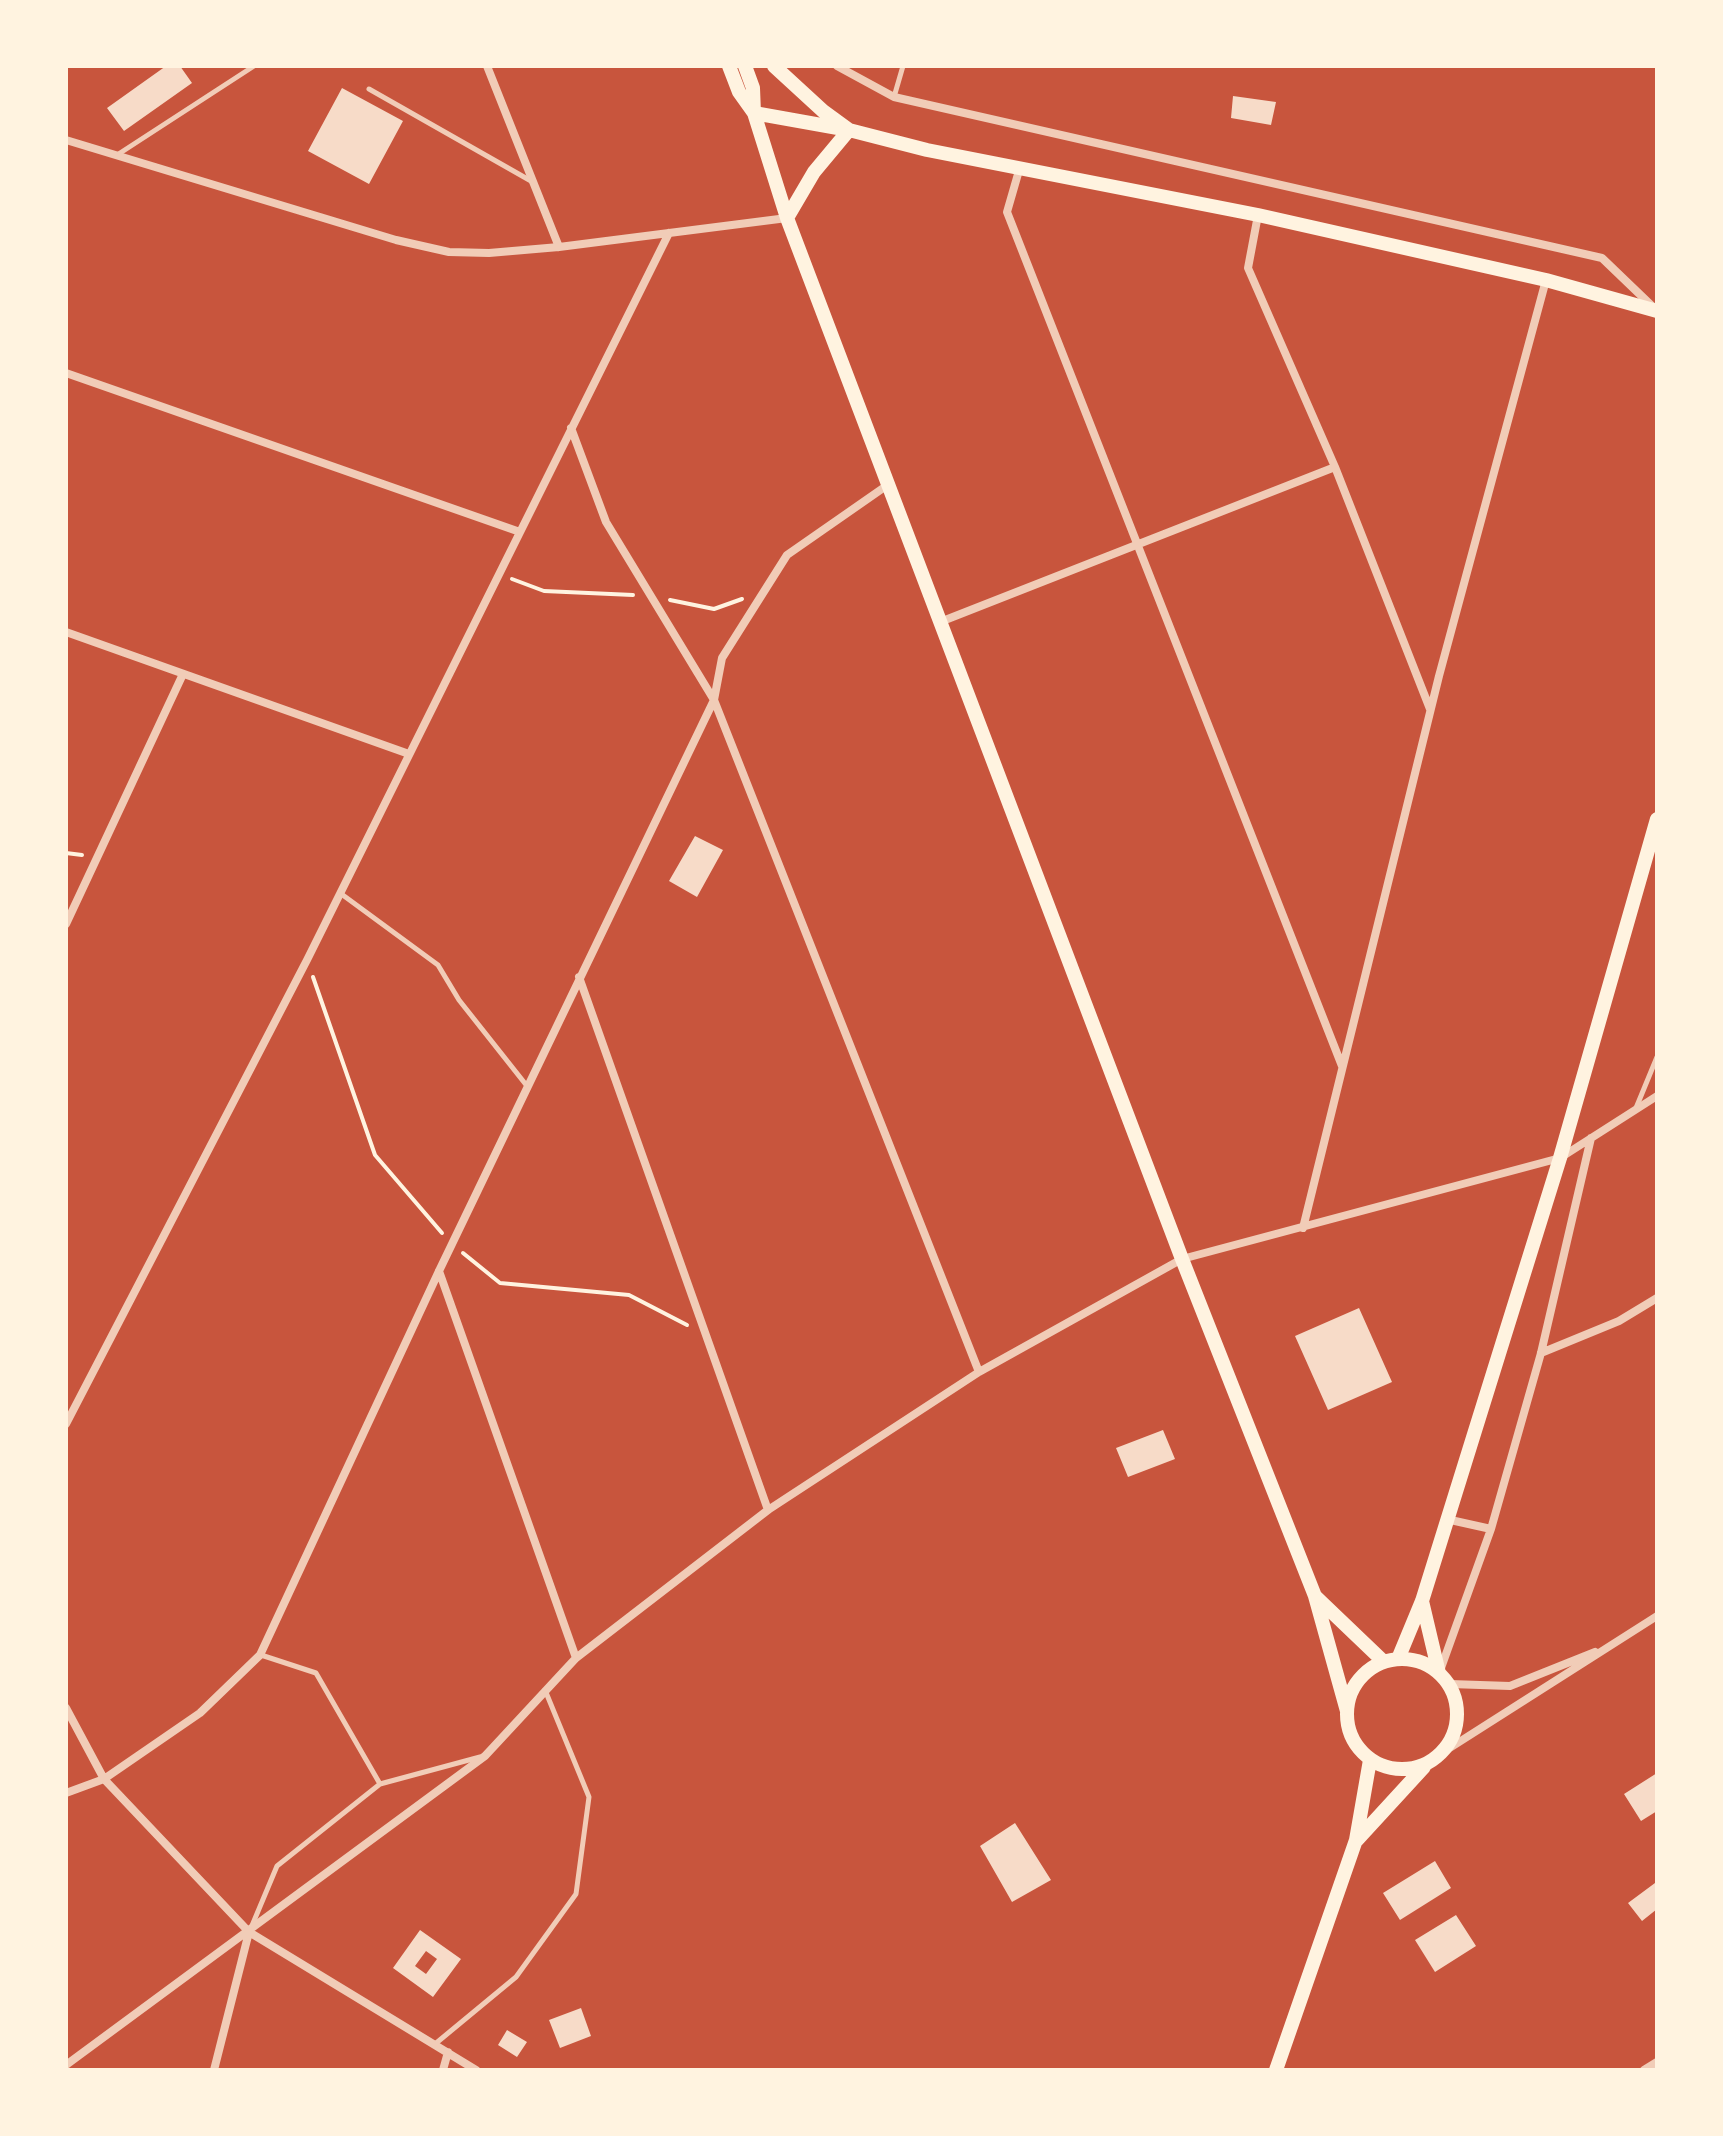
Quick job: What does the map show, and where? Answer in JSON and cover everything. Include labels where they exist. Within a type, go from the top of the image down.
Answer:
[{"type":"main road","points":[[729,66],[739,92],[754,113],[1258,215],[1546,280],[1657,311]]},
{"type":"main road","points":[[745,66],[753,88],[754,113],[787,218],[1182,1259],[1315,1596],[1347,1711],[1349,1730],[1357,1747],[1370,1760],[1388,1768],[1407,1770],[1425,1765]]},
{"type":"main road","points":[[774,66],[823,111],[849,130]]},
{"type":"main road","points":[[787,218],[814,172],[849,130]]},
{"type":"main road","points":[[1391,1660],[1422,1601],[1560,1158],[1657,819]]},
{"type":"main road","points":[[1315,1596],[1391,1660]]},
{"type":"main road","points":[[1356,1840],[1425,1765],[1445,1751],[1455,1735],[1458,1717],[1456,1698],[1444,1678],[1422,1601]]},
{"type":"main road","points":[[1347,1711],[1350,1695],[1358,1681],[1370,1669],[1391,1660],[1420,1662],[1444,1678]]},
{"type":"main road","points":[[1276,2070],[1356,1840],[1370,1760]]},
{"type":"street","points":[[487,66],[559,247]]},
{"type":"street","points":[[837,66],[894,97],[1602,258],[1657,311]]},
{"type":"street","points":[[66,140],[396,240],[449,252],[489,253],[559,247],[787,218]]},
{"type":"street","points":[[1020,167],[1007,212],[1343,1066]]},
{"type":"street","points":[[1258,215],[1248,268],[1335,467],[1431,710]]},
{"type":"street","points":[[66,1424],[340,893],[669,233]]},
{"type":"street","points":[[1303,1228],[1431,710],[1546,280]]},
{"type":"street","points":[[66,373],[520,532]]},
{"type":"street","points":[[571,428],[606,522],[714,700],[979,1372]]},
{"type":"street","points":[[940,622],[1335,467]]},
{"type":"street","points":[[66,1793],[104,1779],[200,1713],[260,1655],[439,1271],[714,700],[722,658],[787,555],[889,484]]},
{"type":"street","points":[[66,632],[409,754]]},
{"type":"street","points":[[66,924],[183,674]]},
{"type":"street","points":[[579,977],[768,1510]]},
{"type":"street","points":[[66,2065],[485,1756],[576,1658],[768,1510],[979,1372],[1182,1259],[1560,1158],[1657,1096]]},
{"type":"street","points":[[1591,1138],[1541,1353],[1491,1529],[1444,1678],[1510,1686],[1614,1644]]},
{"type":"street","points":[[439,1271],[576,1658]]},
{"type":"street","points":[[1541,1353],[1619,1321],[1657,1298]]},
{"type":"street","points":[[1446,1519],[1491,1529]]},
{"type":"street","points":[[1445,1751],[1657,1616]]},
{"type":"street","points":[[66,1708],[104,1779],[249,1932],[476,2070]]},
{"type":"street","points":[[214,2070],[249,1932]]},
{"type":"street","points":[[443,2070],[448,2052]]},
{"type":"street","points":[[1644,2070],[1657,2062]]},
{"type":"lane","points":[[116,155],[254,66]]},
{"type":"lane","points":[[894,97],[903,66]]},
{"type":"lane","points":[[369,89],[534,183]]},
{"type":"lane","points":[[340,893],[438,965],[459,1000],[528,1086]]},
{"type":"lane","points":[[1634,1111],[1657,1057]]},
{"type":"lane","points":[[260,1655],[316,1673],[380,1784]]},
{"type":"lane","points":[[435,2044],[516,1977],[576,1894],[589,1797],[545,1689]]},
{"type":"lane","points":[[249,1932],[277,1866],[380,1784],[485,1756]]},
{"type":"path","points":[[499,574],[544,591],[651,596],[714,609],[764,593]]},
{"type":"building","points":[[166,66],[180,66],[192,83],[124,131],[107,108]]},
{"type":"building","points":[[342,88],[403,121],[369,184],[308,151]]},
{"type":"building","points":[[1233,96],[1276,102],[1271,125],[1231,118]]},
{"type":"building","points":[[695,836],[723,850],[697,897],[669,881]]},
{"type":"building","points":[[1359,1308],[1392,1382],[1328,1410],[1295,1336]]},
{"type":"building","points":[[1163,1430],[1175,1459],[1128,1477],[1116,1448]]},
{"type":"building","points":[[1657,1773],[1657,1811],[1641,1821],[1624,1794]]},
{"type":"building","points":[[1015,1823],[1051,1880],[1012,1902],[980,1846]]},
{"type":"building","points":[[1435,1861],[1451,1888],[1400,1920],[1383,1893]]},
{"type":"building","points":[[1655,1883],[1657,1909],[1642,1921],[1628,1903]]},
{"type":"building","points":[[1456,1915],[1476,1946],[1435,1972],[1415,1940]]},
{"type":"building","points":[[420,1930],[461,1959],[433,1997],[393,1968]],"holes":[[[426,1951],[437,1959],[426,1974],[415,1966]]]},
{"type":"building","points":[[581,2008],[591,2036],[560,2048],[549,2020]]},
{"type":"building","points":[[507,2030],[527,2042],[517,2057],[498,2045]]}]
